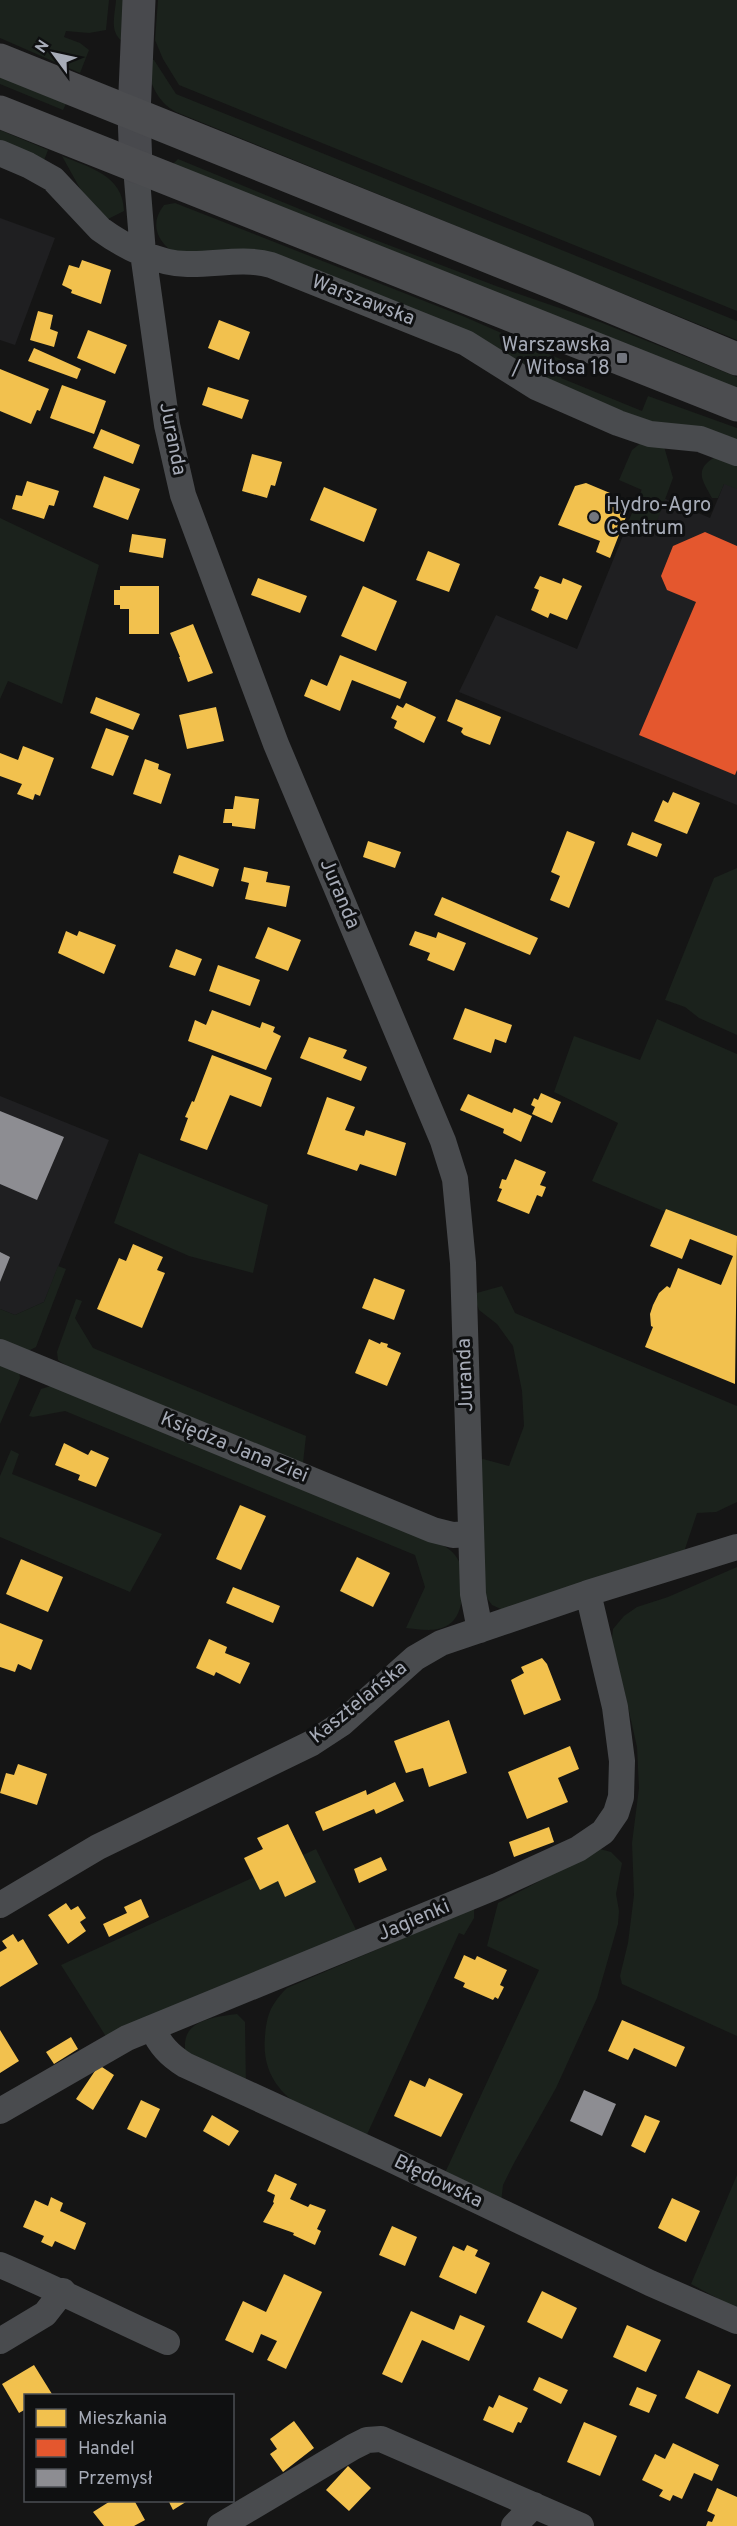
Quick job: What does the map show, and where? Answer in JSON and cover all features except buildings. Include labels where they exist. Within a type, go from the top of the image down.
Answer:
[{"type":"main road","points":[[0,60],[737,359]]},
{"type":"main road","points":[[0,112],[737,405]]},
{"type":"street","points":[[136,167],[134,114],[139,0]]},
{"type":"street","name":"Warszawska","points":[[0,153],[46,173],[100,229],[117,241],[143,253],[183,264],[243,260],[271,265],[466,343],[536,387],[618,423],[650,434],[700,439],[737,453]]},
{"type":"street","name":"Juranda","points":[[136,167],[143,253],[167,425],[183,495],[276,744],[444,1141],[455,1179],[464,1263],[473,1594],[480,1630]]},
{"type":"street","name":"Księdza Jana Ziei","points":[[0,1352],[433,1530],[453,1535],[471,1534]]},
{"type":"street","name":"Kasztelańska","points":[[0,1905],[141,1824],[312,1743],[341,1724],[415,1658],[441,1643],[588,1593],[737,1547]]},
{"type":"street","name":"Jagienki","points":[[0,2111],[104,2050],[152,2028],[497,1886],[578,1850],[603,1832],[616,1813],[621,1797],[622,1761],[616,1716],[588,1593]]},
{"type":"street","name":"Błędowska","points":[[152,2028],[159,2043],[170,2055],[185,2065],[386,2157],[650,2283],[737,2321]]},
{"type":"street","points":[[0,2265],[63,2291],[101,2312],[168,2342]]},
{"type":"street","points":[[0,2341],[45,2314],[63,2291]]},
{"type":"street","points":[[220,2526],[353,2447],[367,2440],[381,2439],[581,2526]]},
{"type":"street","points":[[514,2526],[534,2505]]},
{"type":"shaded area","points":[[0,0],[109,0],[106,30],[89,33],[66,31],[64,37],[80,43],[89,50],[80,73],[0,38]]},
{"type":"shaded area","points":[[116,0],[127,0],[122,41],[114,28]]},
{"type":"shaded area","points":[[158,0],[737,0],[737,311],[179,85],[163,59],[155,40]]},
{"type":"shaded area","points":[[146,59],[154,60],[176,94],[737,321],[737,340],[176,112],[163,102],[155,90]]},
{"type":"shaded area","points":[[0,75],[67,102],[63,110],[0,84]]},
{"type":"shaded area","points":[[0,130],[48,150],[43,163],[0,145]]},
{"type":"shaded area","points":[[62,156],[94,169],[111,181],[118,189],[124,211],[108,219],[93,212]]},
{"type":"shaded area","points":[[178,159],[370,238],[496,286],[600,322],[737,377],[737,391],[172,165]]},
{"type":"shaded area","points":[[175,203],[465,317],[567,362],[561,378],[642,411],[648,396],[737,428],[737,443],[667,428],[550,384],[476,335],[169,249],[160,239],[156,222],[164,205]]},
{"type":"shaded area","points":[[0,218],[55,238],[15,345],[0,340]]},
{"type":"shaded area","points":[[642,442],[663,443],[673,478],[651,537],[626,527],[642,490],[619,480],[632,450]]},
{"type":"shaded area","points":[[715,457],[737,463],[737,489],[724,484],[718,498],[712,498],[703,481],[702,471],[704,466]]},
{"type":"shaded area","points":[[726,479],[737,484],[737,805],[459,692],[496,615],[577,649],[642,489],[710,518]]},
{"type":"shaded area","points":[[0,518],[99,565],[62,704],[8,681],[0,699]]},
{"type":"shaded area","points":[[737,868],[737,1035],[699,1018],[685,1007],[665,1000],[714,878]]},
{"type":"shaded area","points":[[657,1019],[737,1054],[737,1242],[592,1181],[618,1123],[554,1092],[574,1036],[640,1060]]},
{"type":"shaded area","points":[[0,1096],[109,1140],[44,1302],[15,1315],[0,1309]]},
{"type":"shaded area","points":[[139,1153],[268,1205],[253,1273],[189,1256],[114,1223]]},
{"type":"shaded area","points":[[58,1266],[66,1269],[36,1347],[26,1352],[0,1341],[0,1309],[15,1315],[44,1302]]},
{"type":"shaded area","points":[[502,1286],[515,1313],[737,1406],[737,1502],[716,1512],[697,1513],[681,1561],[503,1610],[492,1605],[484,1594],[473,1462],[483,1459],[509,1466],[524,1426],[522,1391],[513,1346],[497,1324],[479,1310],[473,1294]]},
{"type":"shaded area","points":[[76,1299],[82,1301],[75,1318],[93,1348],[306,1436],[303,1463],[68,1367],[58,1360],[57,1352]]},
{"type":"shaded area","points":[[0,1362],[19,1370],[20,1378],[0,1424]]},
{"type":"shaded area","points":[[54,1385],[444,1546],[455,1555],[461,1568],[463,1591],[457,1615],[448,1625],[438,1629],[406,1628],[425,1587],[415,1555],[65,1411],[29,1416],[41,1389]]},
{"type":"shaded area","points":[[11,1450],[19,1454],[12,1474],[162,1534],[130,1592],[0,1537],[0,1476]]},
{"type":"shaded area","points":[[737,1567],[737,2036],[622,1984],[620,1976],[628,1943],[634,1895],[632,1843],[639,1788],[637,1747],[624,1689],[611,1648],[613,1629],[624,1616],[637,1607],[668,1597]]},
{"type":"shaded area","points":[[316,1849],[358,1934],[109,2038],[105,2035],[61,1965]]},
{"type":"shaded area","points":[[600,1849],[611,1852],[622,1863],[616,1894],[619,1911],[618,1924],[597,1998],[556,2088],[503,2185],[501,2203],[444,2175],[539,1970],[487,1946],[498,1903]]},
{"type":"shaded area","points":[[474,1908],[474,1918],[464,1935],[459,1933],[364,2141],[295,2103],[271,2075],[266,2058],[267,2021],[277,1999],[287,1988]]},
{"type":"shaded area","points":[[237,2014],[245,2022],[246,2088],[188,2062],[185,2049],[189,2031],[196,2025],[214,2018]]},
{"type":"shaded area","points":[[737,2175],[737,2309],[691,2284]]},
{"type":"place","name":"Warszawska / Witosa 18","points":[[622,358]]},
{"type":"place","name":"Hydro-Agro Centrum","points":[[594,517]]}]
